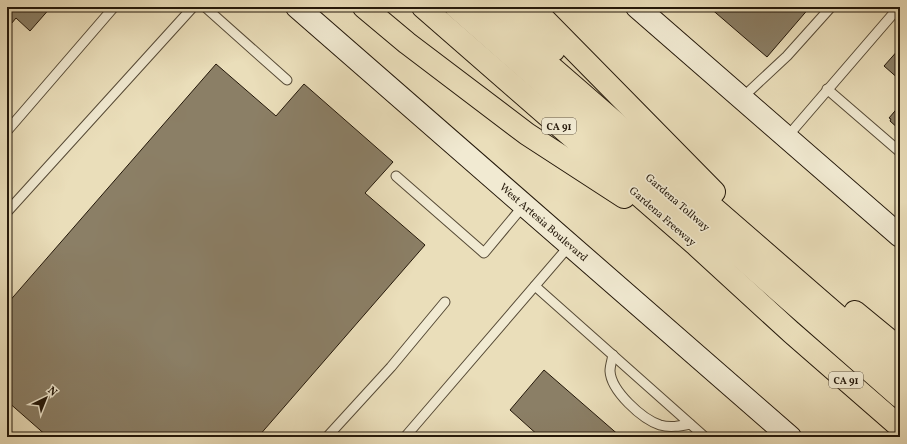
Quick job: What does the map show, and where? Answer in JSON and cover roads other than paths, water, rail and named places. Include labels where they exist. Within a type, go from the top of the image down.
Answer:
[{"type":"highway","points":[[364,7],[407,43],[527,134],[696,244]]},
{"type":"highway","name":"Gardena Freeway","points":[[424,7],[696,244],[791,332],[900,427]]},
{"type":"highway","name":"Gardena Tollway","points":[[456,7],[900,397]]},
{"type":"highway","name":"Gardena Tollway","points":[[482,7],[900,370]]},
{"type":"highway","points":[[506,7],[725,203],[900,349]]},
{"type":"highway","points":[[532,7],[725,203]]},
{"type":"highway","points":[[791,332],[890,437]]},
{"type":"main road","name":"West Artesia Boulevard","points":[[297,7],[790,437]]},
{"type":"main road","points":[[637,7],[900,236]]},
{"type":"lane","points":[[7,131],[114,7]]},
{"type":"lane","points":[[7,212],[193,7]]},
{"type":"lane","points":[[205,7],[287,80]]},
{"type":"lane","points":[[742,98],[787,56],[831,7]]},
{"type":"lane","points":[[787,137],[899,7]]},
{"type":"lane","points":[[827,89],[900,152]]},
{"type":"lane","points":[[396,176],[484,253],[524,205]]},
{"type":"lane","points":[[405,437],[570,245]]},
{"type":"lane","points":[[535,286],[705,437]]},
{"type":"lane","points":[[327,437],[391,367],[445,302]]},
{"type":"lane","points":[[613,355],[610,370],[613,382],[627,402],[643,415],[660,425],[675,427],[690,424]]}]
